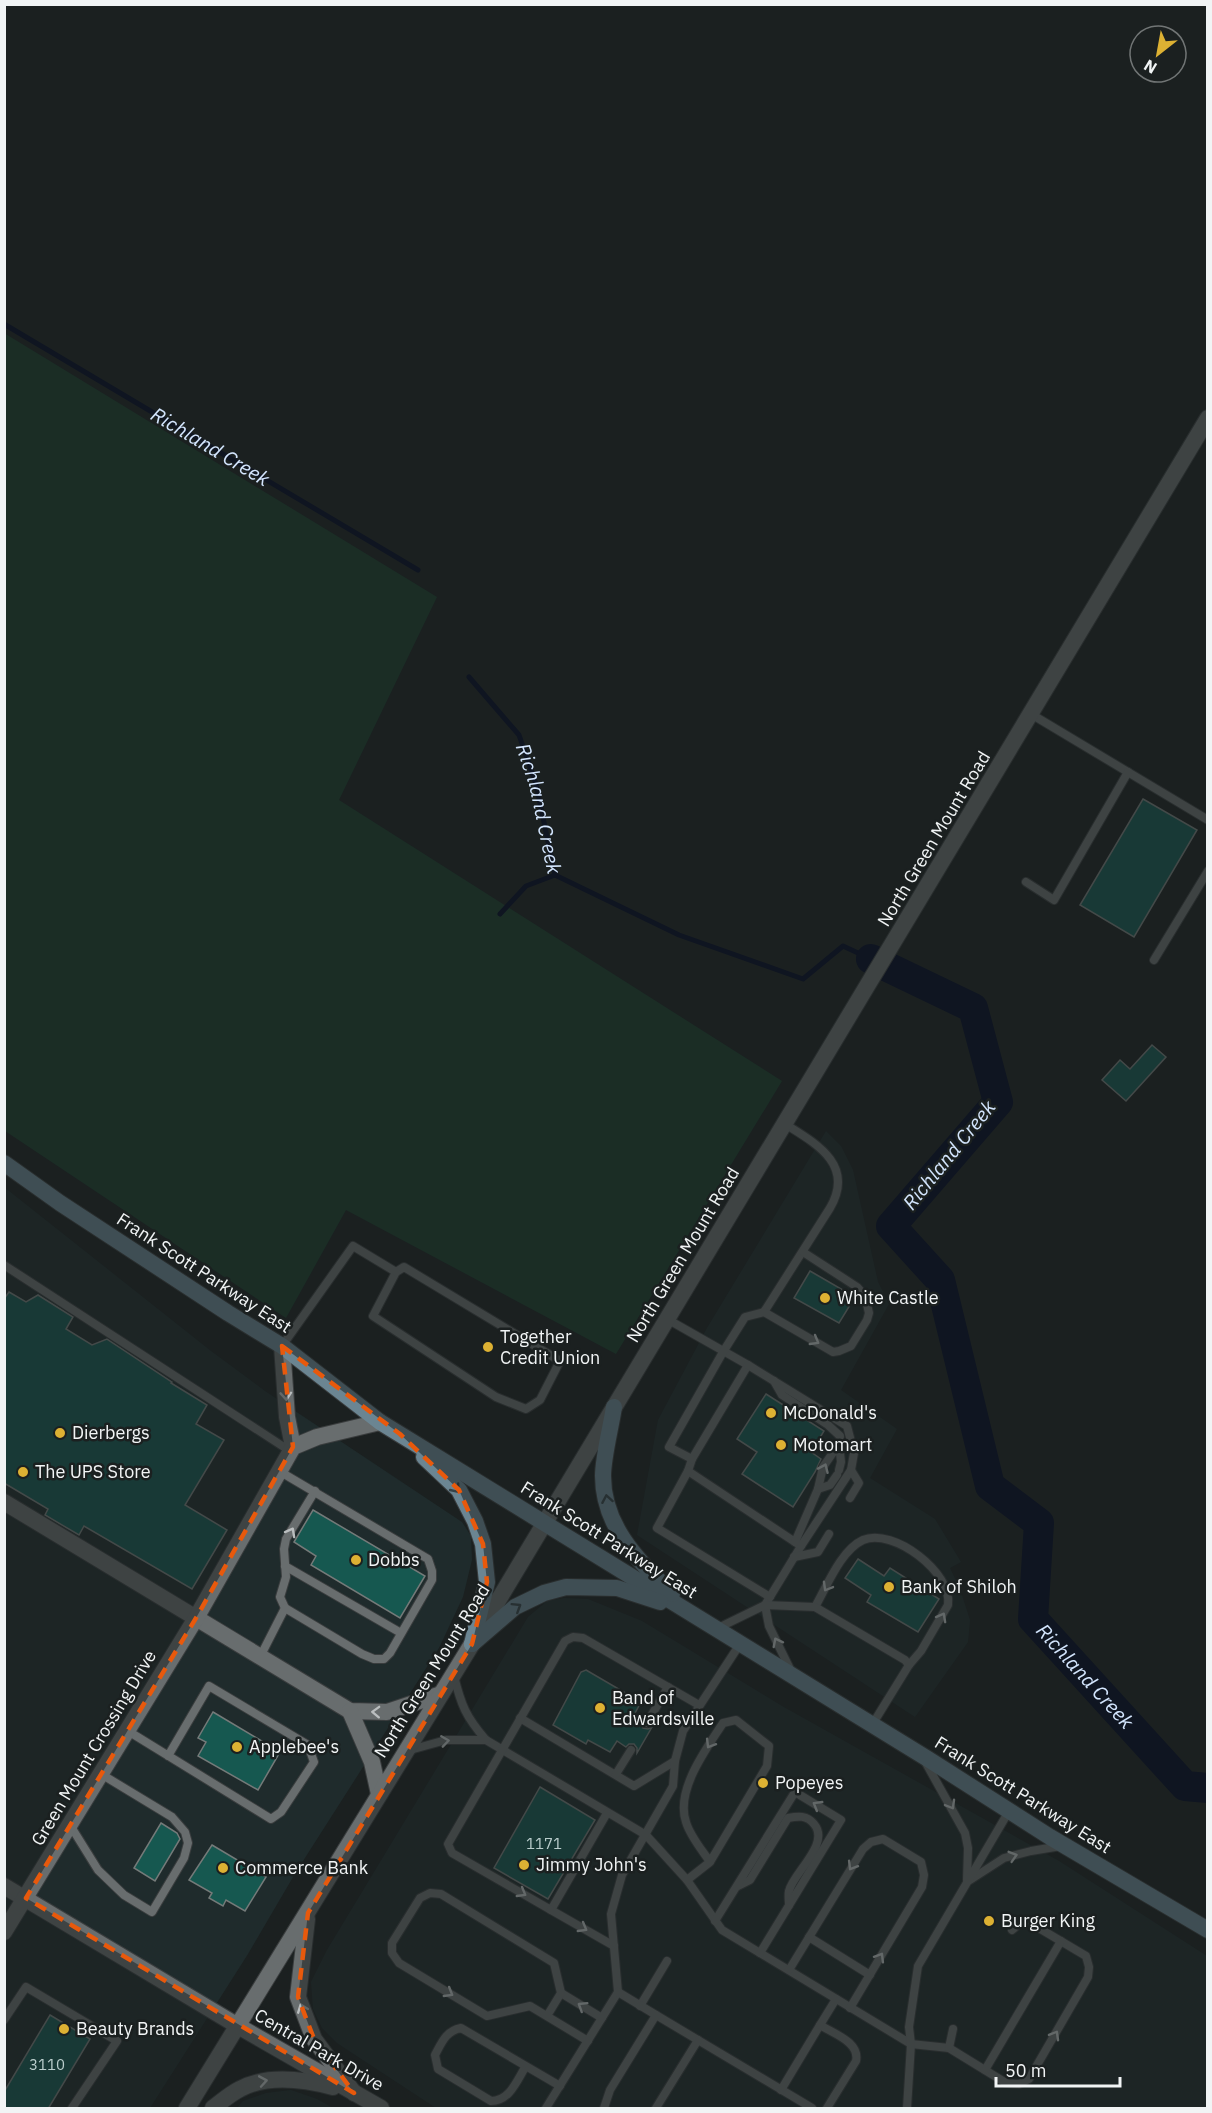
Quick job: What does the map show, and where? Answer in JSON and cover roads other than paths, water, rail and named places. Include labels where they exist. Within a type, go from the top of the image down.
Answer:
[{"type":"main road","name":"Frank Scott Parkway East","points":[[4,1163],[60,1203],[282,1346],[380,1422],[1064,1845],[1208,1930]]},
{"type":"main road","points":[[614,1407],[603,1476],[610,1517],[636,1557],[689,1612]]},
{"type":"main road","points":[[400,1434],[459,1490],[475,1521],[483,1544],[487,1582],[472,1644]]},
{"type":"main road","points":[[472,1644],[515,1607],[544,1593],[566,1587],[617,1588],[689,1612]]},
{"type":"street","name":"North Green Mount Road","points":[[187,2109],[472,1644],[1208,418]]},
{"type":"street","points":[[282,1346],[291,1449],[317,1437],[380,1422]]},
{"type":"street","name":"Green Mount Crossing Drive","points":[[4,1932],[196,1618],[291,1449]]},
{"type":"street","points":[[4,1502],[350,1711],[387,1712],[441,1694]]},
{"type":"street","points":[[350,1711],[372,1762],[380,1794]]},
{"type":"street","points":[[4,1886],[238,2026]]},
{"type":"street","points":[[308,1913],[298,1997],[314,2039],[354,2093]]},
{"type":"street","name":"Central Park Drive","points":[[238,2026],[381,2109]]},
{"type":"street","points":[[213,2109],[238,2089],[256,2082],[276,2079],[317,2083],[354,2093]]},
{"type":"lane","points":[[1031,714],[1208,820]]},
{"type":"lane","points":[[1026,882],[1054,900],[1128,772]]},
{"type":"lane","points":[[1154,960],[1208,871]]},
{"type":"lane","points":[[692,1459],[669,1447],[745,1317],[764,1311],[834,1202],[837,1192],[835,1168],[818,1144],[785,1125]]},
{"type":"lane","points":[[282,1346],[353,1246],[396,1272]]},
{"type":"lane","points":[[764,1311],[832,1352],[851,1346],[869,1313],[865,1296],[857,1287],[803,1251]]},
{"type":"lane","points":[[4,1265],[291,1449]]},
{"type":"lane","points":[[404,1267],[560,1361],[540,1400],[526,1409],[496,1397],[372,1316],[396,1272],[404,1267]]},
{"type":"lane","points":[[667,1319],[748,1365],[847,1426],[854,1453],[851,1470],[798,1544]]},
{"type":"lane","points":[[748,1365],[692,1459],[688,1471],[657,1528],[680,1537],[723,1563],[770,1597]]},
{"type":"lane","points":[[773,1380],[782,1395],[828,1425],[840,1436],[841,1462],[838,1472],[830,1485],[818,1489]]},
{"type":"lane","points":[[794,1677],[769,1626],[765,1605],[794,1557],[818,1489],[823,1467],[839,1444]]},
{"type":"lane","points":[[850,1498],[859,1483],[851,1470]]},
{"type":"lane","points":[[279,1471],[315,1491],[428,1559],[432,1580],[390,1653],[384,1659],[374,1659],[285,1608],[280,1597],[286,1577],[284,1549],[286,1539],[315,1491]]},
{"type":"lane","points":[[688,1471],[709,1491],[772,1531],[798,1544]]},
{"type":"lane","points":[[794,1557],[818,1552],[829,1534]]},
{"type":"lane","points":[[815,1607],[845,1555],[856,1544],[866,1539],[878,1538],[891,1541],[912,1551],[938,1573],[948,1589],[950,1597],[948,1605],[937,1625],[872,1725]]},
{"type":"lane","points":[[285,1566],[401,1633]]},
{"type":"lane","points":[[716,1629],[765,1605],[815,1607],[905,1660],[909,1665]]},
{"type":"lane","points":[[260,1657],[285,1608]]},
{"type":"lane","points":[[614,1946],[471,1864],[452,1852],[448,1844],[565,1641],[573,1636],[584,1638],[699,1705]]},
{"type":"lane","points":[[546,2109],[618,1992],[611,1914],[622,1875],[673,1786],[675,1761],[683,1731],[740,1644]]},
{"type":"lane","points":[[453,1674],[461,1704],[469,1720],[486,1740],[646,1835],[687,1880],[722,1930],[911,2044],[949,2048],[1006,2083],[1019,2084],[1029,2079],[1088,1977],[1089,1967],[1086,1956],[1027,1921],[1012,1930]]},
{"type":"lane","points":[[128,1731],[168,1756],[272,1819],[281,1812],[314,1762],[308,1745],[209,1686],[168,1756]]},
{"type":"lane","points":[[646,1723],[668,1687]]},
{"type":"lane","points":[[520,1718],[634,1786],[675,1761]]},
{"type":"lane","points":[[687,1880],[710,1862],[767,1766],[769,1746],[736,1720],[723,1723],[694,1770],[685,1798],[685,1821],[710,1862]]},
{"type":"lane","points":[[406,1752],[446,1740],[486,1740]]},
{"type":"lane","points":[[616,1774],[631,1750]]},
{"type":"lane","points":[[921,1755],[965,1833],[969,1848],[967,1882]]},
{"type":"lane","points":[[70,1825],[98,1870],[124,1895],[152,1912],[184,1858],[188,1843],[185,1832],[172,1817],[101,1774]]},
{"type":"lane","points":[[715,1921],[795,1792],[841,1820],[760,1953]]},
{"type":"lane","points":[[907,2109],[911,2044],[909,2027],[918,1966],[1009,1811]]},
{"type":"lane","points":[[551,1910],[607,1813]]},
{"type":"lane","points":[[738,1886],[750,1880],[788,1818],[798,1816],[807,1818],[817,1828],[816,1846],[788,1891],[789,1906]]},
{"type":"lane","points":[[789,1970],[863,1849],[871,1842],[883,1839],[921,1862],[924,1875],[921,1887],[850,2008]]},
{"type":"lane","points":[[967,1882],[1004,1858],[1064,1845]]},
{"type":"lane","points":[[547,2016],[561,1993],[554,1963],[441,1894],[430,1893],[420,1898],[392,1943],[392,1953],[399,1963],[487,2016],[530,2006],[588,2041]]},
{"type":"lane","points":[[809,1937],[870,1975]]},
{"type":"lane","points":[[985,2070],[1061,1941]]},
{"type":"lane","points":[[640,2006],[667,1961]]},
{"type":"lane","points":[[4,2020],[26,1987],[117,2042],[72,2109]]},
{"type":"lane","points":[[618,1992],[781,2090],[802,2106],[812,2109]]},
{"type":"lane","points":[[561,1993],[602,2018]]},
{"type":"lane","points":[[781,2090],[836,1999]]},
{"type":"lane","points":[[604,2109],[610,2090],[656,2015]]},
{"type":"lane","points":[[820,2025],[855,2047],[858,2054],[827,2109]]},
{"type":"lane","points":[[526,2066],[507,2096],[500,2101],[491,2101],[438,2068],[435,2055],[447,2034],[453,2029],[461,2028],[526,2066],[560,2086]]},
{"type":"lane","points":[[949,2048],[953,2029]]},
{"type":"lane","points":[[656,2109],[698,2040]]},
{"type":"waterway","name":"Richland Creek","points":[[4,324],[418,570]]},
{"type":"waterway","name":"Richland Creek","points":[[469,677],[519,735],[536,784],[555,875]]},
{"type":"waterway","name":"Richland Creek","points":[[555,875],[679,935],[803,979],[843,946],[871,959]]},
{"type":"waterway","points":[[500,914],[526,886],[555,875]]},
{"type":"waterway","name":"Richland Creek","points":[[871,959],[973,1008],[998,1102],[891,1226],[940,1280],[990,1486],[1039,1523],[1033,1619],[1185,1786],[1208,1788]]},
{"type":"place","name":"White Castle","points":[[825,1298]]},
{"type":"place","name":"Together Credit Union","points":[[488,1347]]},
{"type":"place","name":"McDonald's","points":[[771,1413]]},
{"type":"place","name":"Dierbergs","points":[[60,1433]]},
{"type":"place","name":"Motomart","points":[[781,1445]]},
{"type":"place","name":"The UPS Store","points":[[23,1472]]},
{"type":"place","name":"Dobbs","points":[[356,1560]]},
{"type":"place","name":"Bank of Shiloh","points":[[889,1587]]},
{"type":"place","name":"Band of Edwardsville","points":[[600,1708]]},
{"type":"place","name":"Applebee's","points":[[237,1747]]},
{"type":"place","name":"Popeyes","points":[[763,1783]]},
{"type":"place","name":"Jimmy John's","points":[[524,1865]]},
{"type":"place","name":"Commerce Bank","points":[[223,1868]]},
{"type":"place","name":"Burger King","points":[[989,1921]]},
{"type":"place","name":"Beauty Brands","points":[[64,2029]]}]
